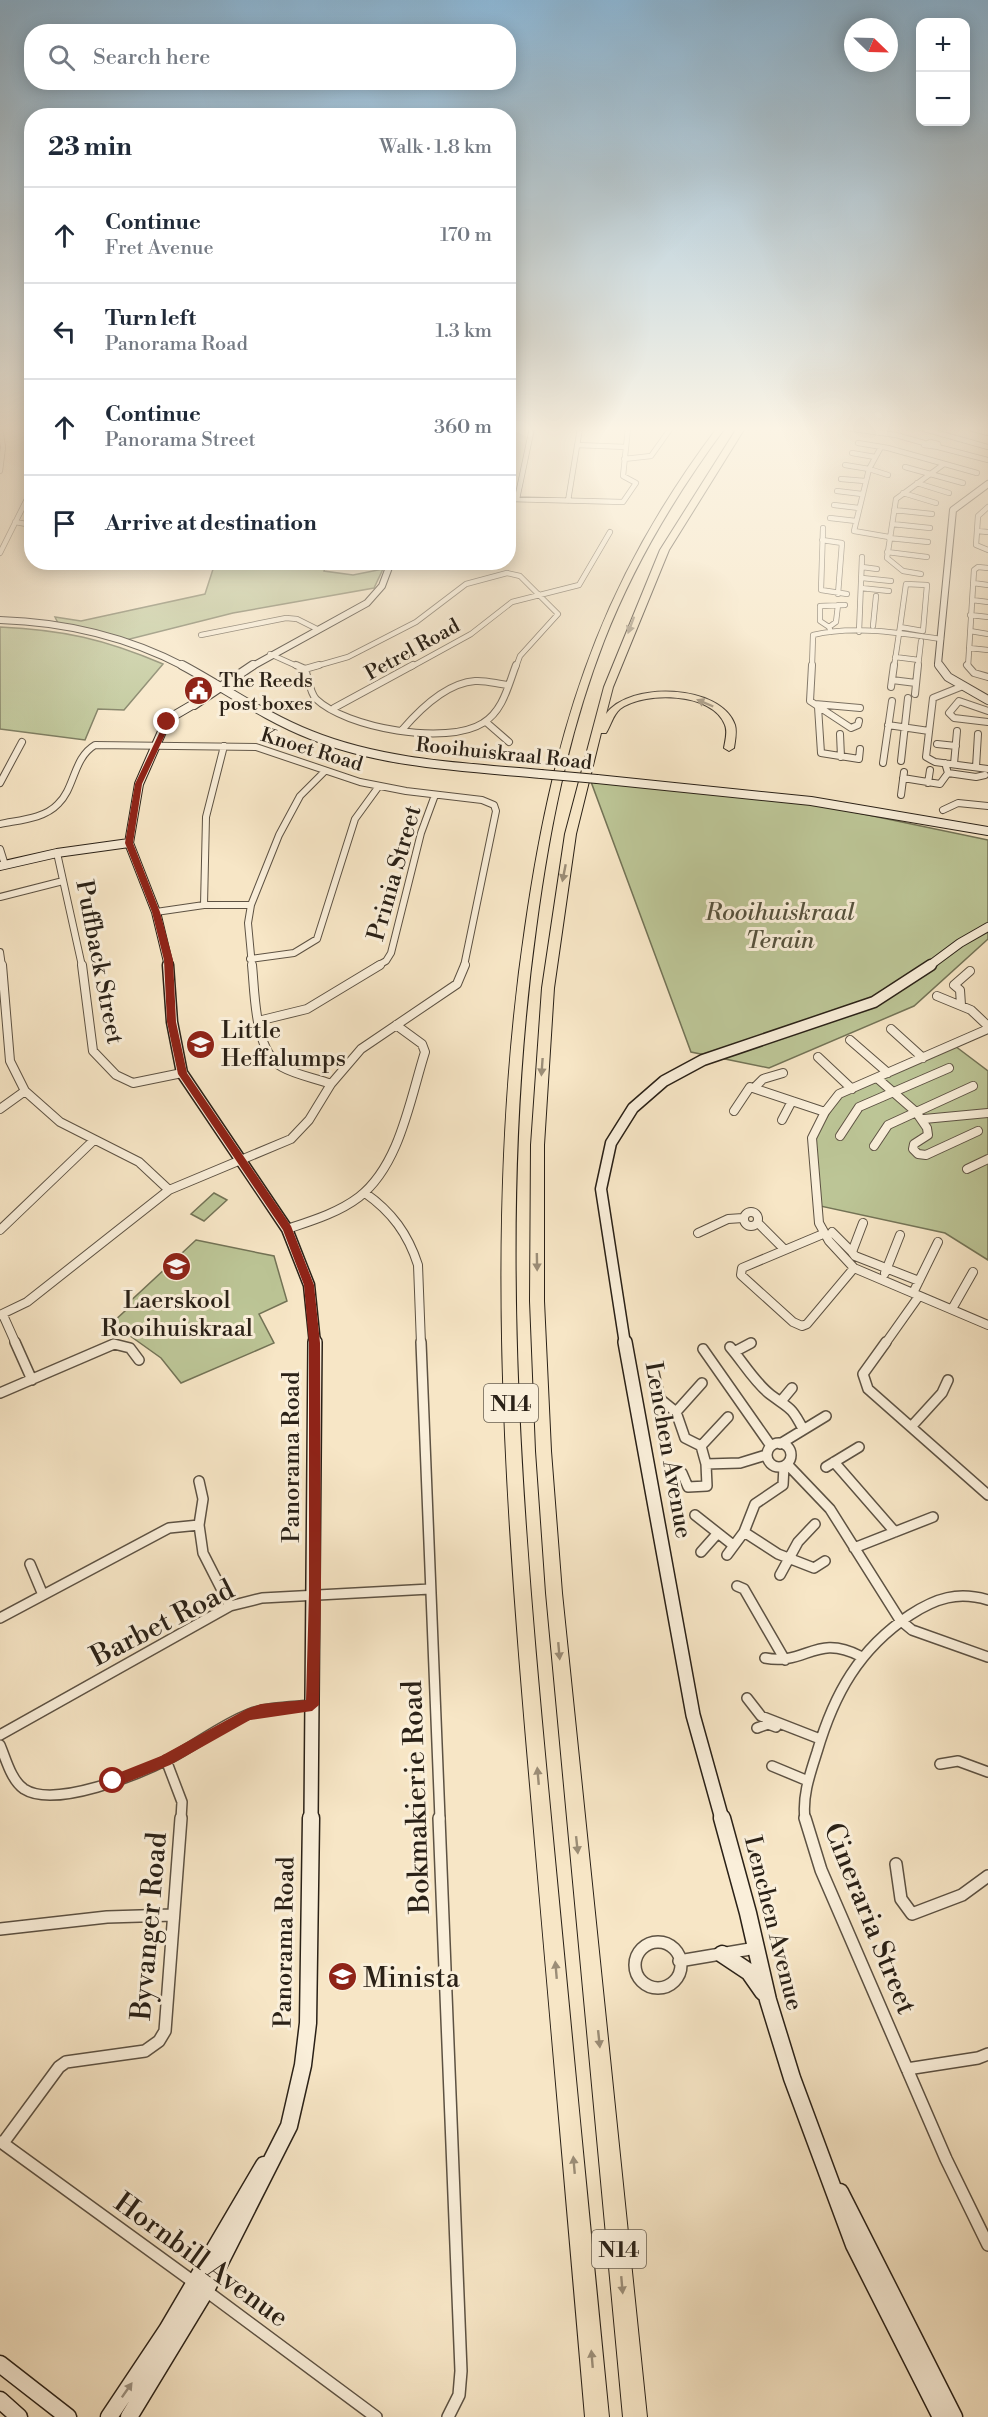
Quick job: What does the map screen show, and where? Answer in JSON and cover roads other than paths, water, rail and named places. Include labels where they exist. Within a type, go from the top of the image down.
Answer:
[{"type":"highway","name":"N14","points":[[597,2417],[529,1672],[515,1488],[508,1294],[509,1148],[523,973],[548,820],[566,747],[599,645],[631,572],[649,541]]},
{"type":"highway","name":"N14","points":[[635,2417],[603,2080],[570,1785],[550,1544],[538,1348],[536,1200],[541,1072],[558,906],[568,850],[590,749],[614,669],[637,609],[670,541]]},
{"type":"highway","points":[[568,850],[574,839],[589,773],[607,721],[623,704],[645,696],[663,694],[690,697],[707,703],[727,718],[731,734],[729,748]]},
{"type":"main road","points":[[950,541],[939,666],[948,677],[988,700]]},
{"type":"main road","points":[[3,865],[57,853],[129,843],[139,784],[157,746],[171,724],[199,701],[270,654],[367,603],[382,586],[388,570]]},
{"type":"main road","name":"Rooihuiskraal Road","points":[[0,621],[83,629],[122,640],[159,654],[292,727],[352,749],[411,761],[848,806],[988,831]]},
{"type":"main road","points":[[239,697],[229,688],[240,673]]},
{"type":"main road","name":"Rooihuiskraal Road","points":[[776,797],[876,814],[988,837]]},
{"type":"main road","name":"Panorama Road","points":[[129,843],[156,912],[168,960],[172,1022],[182,1074],[287,1229],[309,1285],[312,1309],[315,1594],[308,2023],[295,2097],[271,2152],[129,2417]]},
{"type":"main road","name":"Lenchen Avenue","points":[[941,2417],[854,2245],[792,2079],[768,2000],[693,1715],[630,1377],[603,1212],[602,1168],[609,1143],[631,1106],[675,1072],[874,1001],[912,978],[963,941],[988,918]]},
{"type":"main road","name":"Lenchen Avenue","points":[[963,941],[988,927]]},
{"type":"main road","points":[[723,1954],[749,1972],[768,2000]]},
{"type":"main road","name":"Lenchen Avenue","points":[[826,2165],[954,2417]]},
{"type":"main road","name":"Panorama Road","points":[[109,2417],[200,2287]]},
{"type":"main road","points":[[0,2364],[68,2417]]},
{"type":"main road","points":[[134,2417],[142,2396]]},
{"type":"main road","points":[[0,2400],[19,2417]]},
{"type":"street","name":"Petrel Road","points":[[333,708],[471,633],[512,602],[579,585],[605,541]]},
{"type":"street","points":[[822,541],[820,589],[830,593],[847,594]]},
{"type":"street","points":[[827,541],[842,543],[838,594]]},
{"type":"street","points":[[889,541],[887,558],[902,570],[921,574]]},
{"type":"street","points":[[916,541],[928,542]]},
{"type":"street","points":[[976,541],[976,546],[988,550]]},
{"type":"street","points":[[887,552],[927,556]]},
{"type":"street","points":[[859,632],[862,557]]},
{"type":"street","points":[[862,567],[877,569]]},
{"type":"street","points":[[988,568],[975,567],[967,667],[979,675],[988,677]]},
{"type":"street","points":[[270,654],[305,669],[348,657],[416,622],[466,584],[507,573],[518,574],[540,594],[558,616],[520,657],[499,710],[486,722],[450,734],[428,734],[370,723],[333,708],[315,698],[305,669]]},
{"type":"street","points":[[862,578],[891,581]]},
{"type":"street","points":[[860,749],[859,759],[821,753],[814,704],[813,635],[830,630],[859,632],[899,630],[923,631],[928,586],[906,584],[899,630],[891,684],[916,683]]},
{"type":"street","points":[[973,584],[988,585]]},
{"type":"street","points":[[861,588],[889,591]]},
{"type":"street","points":[[830,593],[830,604]]},
{"type":"street","points":[[873,626],[876,596]]},
{"type":"street","points":[[972,600],[988,602]]},
{"type":"street","points":[[830,630],[820,621],[820,607],[830,604],[845,605]]},
{"type":"street","points":[[830,630],[836,622],[838,604]]},
{"type":"street","points":[[860,606],[875,607]]},
{"type":"street","points":[[970,615],[988,617]]},
{"type":"street","points":[[201,635],[285,618],[297,619],[317,629]]},
{"type":"street","points":[[899,630],[941,639]]},
{"type":"street","points":[[969,632],[988,634]]},
{"type":"street","points":[[901,761],[911,696],[916,683],[921,640]]},
{"type":"street","points":[[969,648],[988,650]]},
{"type":"street","points":[[895,657],[919,660]]},
{"type":"street","points":[[402,730],[422,708],[463,684],[476,681],[508,685]]},
{"type":"street","points":[[963,686],[933,698],[927,758],[976,767],[986,772]]},
{"type":"street","points":[[883,762],[892,701]]},
{"type":"street","points":[[988,711],[958,701],[949,713],[954,718],[988,722]]},
{"type":"street","points":[[814,704],[860,708]]},
{"type":"street","points":[[814,704],[851,728],[858,725],[859,721]]},
{"type":"street","points":[[486,722],[509,742]]},
{"type":"street","points":[[888,725],[929,731]]},
{"type":"street","points":[[954,764],[957,732]]},
{"type":"street","points":[[840,734],[841,757]]},
{"type":"street","points":[[976,767],[978,734]]},
{"type":"street","points":[[0,783],[22,742]]},
{"type":"street","points":[[937,744],[956,746]]},
{"type":"street","name":"Knoet Road","points":[[0,824],[44,814],[54,808],[60,803],[85,751],[96,745],[259,747],[325,771],[379,786],[482,800],[494,805],[496,811],[461,977],[448,991],[396,1025]]},
{"type":"street","points":[[204,905],[206,817],[224,746]]},
{"type":"street","points":[[945,763],[948,773]]},
{"type":"street","points":[[928,783],[930,770]]},
{"type":"street","points":[[325,771],[298,800],[269,856],[251,905],[248,923],[258,1021],[265,1048],[280,1066],[332,1084]]},
{"type":"street","points":[[948,773],[977,777],[986,772]]},
{"type":"street","points":[[901,795],[904,776],[940,784],[948,773]]},
{"type":"street","points":[[250,959],[291,955],[302,951],[316,939],[355,819],[379,786]]},
{"type":"street","name":"Prinia Street","points":[[258,1021],[304,1011],[386,961],[391,953],[421,833],[435,795]]},
{"type":"street","points":[[943,810],[958,803],[988,806]]},
{"type":"street","points":[[0,849],[3,865]]},
{"type":"street","name":"Puffback Street","points":[[57,853],[80,953],[92,1048],[96,1056],[116,1075],[133,1083],[182,1074]]},
{"type":"street","points":[[0,897],[63,881]]},
{"type":"street","points":[[156,912],[204,905],[251,905]]},
{"type":"street","points":[[0,952],[6,994],[10,1061],[25,1091],[60,1122],[139,1162],[169,1190]]},
{"type":"street","points":[[961,1005],[960,990],[954,986],[970,971]]},
{"type":"street","points":[[937,996],[961,1005],[988,1028],[836,1096],[811,1140],[819,1222],[823,1234],[854,1268],[988,1325]]},
{"type":"street","points":[[32,1380],[2,1315],[27,1302],[169,1190],[291,1139],[309,1120],[332,1084],[362,1048],[396,1025],[422,1044],[425,1052],[387,1164],[365,1193],[350,1203],[287,1229]]},
{"type":"street","points":[[891,1029],[923,1058]]},
{"type":"street","points":[[850,1040],[888,1073]]},
{"type":"street","points":[[818,1057],[852,1089]]},
{"type":"street","points":[[840,1136],[858,1108],[949,1068]]},
{"type":"street","points":[[754,1088],[763,1079],[783,1072]]},
{"type":"street","points":[[877,1078],[924,1119],[929,1129],[928,1135],[913,1146],[916,1152],[923,1155],[978,1131]]},
{"type":"street","points":[[874,1146],[888,1125],[973,1086]]},
{"type":"street","points":[[734,1111],[747,1089],[754,1088],[825,1112]]},
{"type":"street","points":[[0,1109],[25,1091]]},
{"type":"street","points":[[782,1120],[792,1101]]},
{"type":"street","points":[[924,1119],[988,1113]]},
{"type":"street","points":[[0,1230],[94,1140]]},
{"type":"street","points":[[967,1168],[988,1160]]},
{"type":"street","name":"Bokmakierie Road","points":[[365,1193],[384,1206],[401,1226],[412,1245],[418,1265],[461,2371],[459,2395],[448,2417]]},
{"type":"street","points":[[698,1233],[728,1219],[743,1218],[748,1225],[758,1223],[784,1249]]},
{"type":"street","points":[[852,1252],[863,1223]]},
{"type":"street","points":[[832,1232],[855,1256],[919,1281]]},
{"type":"street","points":[[823,1234],[742,1268],[740,1273],[799,1325],[807,1324],[854,1268]]},
{"type":"street","points":[[882,1280],[900,1235]]},
{"type":"street","points":[[939,1242],[919,1281],[916,1294],[863,1374],[868,1389],[988,1496]]},
{"type":"street","points":[[952,1309],[973,1272]]},
{"type":"street","points":[[751,1343],[732,1349],[771,1395],[782,1400],[794,1412],[803,1430]]},
{"type":"street","points":[[0,1393],[114,1344],[130,1348],[139,1360]]},
{"type":"street","points":[[703,1349],[775,1445],[788,1448],[792,1455],[786,1465],[783,1485],[755,1504],[744,1532],[727,1555]]},
{"type":"street","points":[[654,1373],[661,1400],[676,1412],[685,1437],[701,1446],[706,1464],[707,1486],[688,1487],[682,1473]]},
{"type":"street","points":[[911,1427],[942,1393],[948,1380]]},
{"type":"street","points":[[676,1412],[702,1383]]},
{"type":"street","points":[[782,1400],[792,1388]]},
{"type":"street","points":[[701,1446],[728,1416]]},
{"type":"street","points":[[706,1464],[739,1464],[751,1457],[766,1455],[775,1445],[826,1416]]},
{"type":"street","points":[[859,1447],[830,1464],[895,1532]]},
{"type":"street","points":[[766,1455],[774,1465],[786,1465],[830,1509],[900,1620],[912,1630],[988,1658]]},
{"type":"street","points":[[199,1481],[203,1499],[199,1525],[203,1553],[230,1606]]},
{"type":"street","points":[[695,1515],[733,1545]]},
{"type":"street","points":[[854,1548],[933,1517]]},
{"type":"street","points":[[780,1575],[798,1542],[815,1524]]},
{"type":"street","points":[[0,1618],[169,1528],[199,1525]]},
{"type":"street","points":[[744,1532],[778,1554],[815,1568],[825,1562]]},
{"type":"street","points":[[701,1552],[717,1534]]},
{"type":"street","points":[[30,1564],[43,1595]]},
{"type":"street","points":[[737,1586],[744,1589],[785,1660]]},
{"type":"street","name":"Barbet Road","points":[[0,1735],[230,1606],[262,1598],[430,1589]]},
{"type":"street","name":"Cineraria Street","points":[[988,1600],[964,1593],[942,1596],[900,1620],[860,1656],[836,1694],[808,1781],[804,1808],[808,1834],[821,1870],[907,2069],[988,2245]]},
{"type":"street","points":[[912,1614],[912,1630]]},
{"type":"street","points":[[765,1658],[778,1662],[831,1644],[848,1647],[860,1656]]},
{"type":"street","points":[[747,1698],[761,1716],[820,1741]]},
{"type":"street","points":[[0,1745],[16,1780],[30,1792],[43,1795],[113,1781],[166,1760],[247,1715],[261,1710],[312,1705]]},
{"type":"street","points":[[757,1728],[768,1724],[820,1741]]},
{"type":"street","name":"Byvanger Road","points":[[2,2142],[59,2067],[66,2062],[145,2051],[159,2041],[165,2031],[182,1802],[166,1760]]},
{"type":"street","points":[[940,1764],[956,1760],[988,1773]]},
{"type":"street","points":[[772,1766],[808,1781]]},
{"type":"street","name":"Cineraria Street","points":[[896,1864],[896,1886],[906,1910],[912,1914],[962,1895],[988,1876]]},
{"type":"street","points":[[0,1929],[107,1917],[173,1915]]},
{"type":"street","points":[[652,1942],[669,1946],[679,1961],[677,1979],[663,1988],[647,1985],[636,1970],[639,1952],[652,1942]]},
{"type":"street","points":[[679,1961],[756,1948]]},
{"type":"street","points":[[907,2069],[978,2058],[988,2054]]},
{"type":"street","name":"Hornbill Avenue","points":[[2,2142],[376,2417]]},
{"type":"place","name":"The Reeds post boxes","points":[[198,691]]},
{"type":"place","name":"Little Heffalumps","points":[[200,1044]]},
{"type":"place","name":"Laerskool Rooihuiskraal","points":[[177,1267]]},
{"type":"place","name":"Minista","points":[[342,1977]]},
{"type":"park label","name":"Rooihuiskraal Terain","points":[[780,926]]}]
